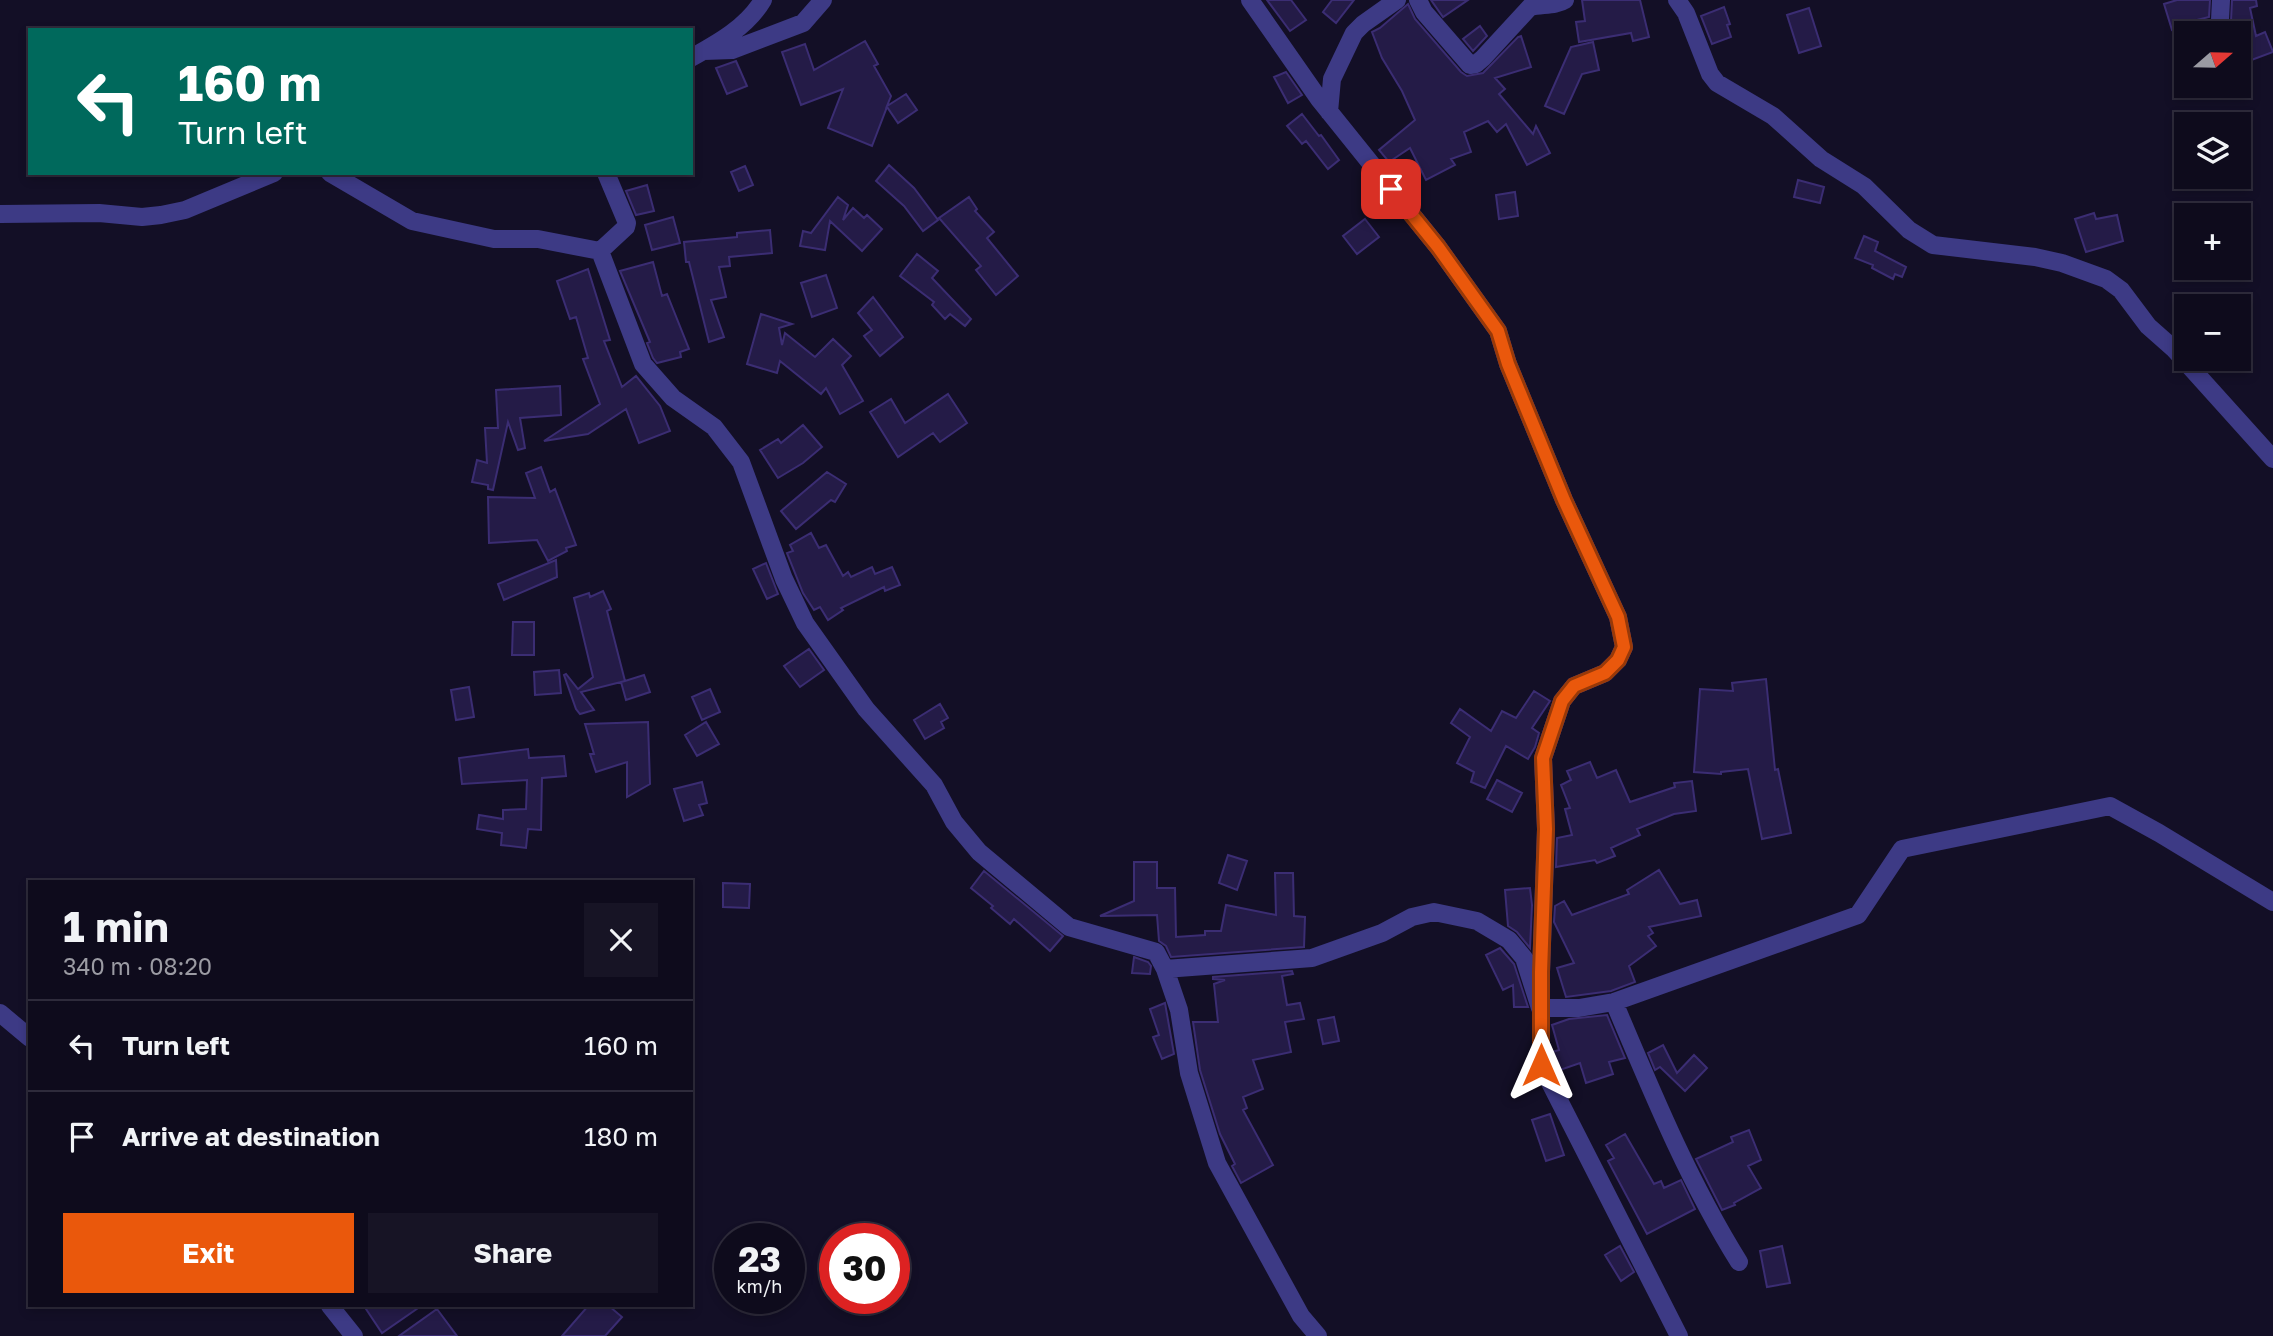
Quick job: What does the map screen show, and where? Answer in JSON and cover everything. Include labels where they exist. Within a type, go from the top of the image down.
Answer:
[{"type":"street","points":[[698,55],[742,25],[755,13],[762,0]]},
{"type":"street","points":[[698,55],[732,50],[803,23],[823,0]]},
{"type":"street","points":[[1250,0],[1329,112],[1438,247],[1498,331],[1508,364],[1564,500],[1618,617],[1624,647],[1618,660],[1605,673],[1574,686],[1562,701],[1543,758],[1546,829],[1541,1065],[1679,1336]]},
{"type":"street","points":[[1329,112],[1332,79],[1354,33],[1397,0]]},
{"type":"street","points":[[1418,0],[1424,12],[1469,65],[1476,64],[1483,58],[1530,7],[1558,4],[1565,0]]},
{"type":"street","points":[[2220,20],[2221,0]]},
{"type":"street","points":[[1682,1],[1710,74],[1717,83],[1767,112],[1821,159],[1864,186],[1921,239],[1945,247],[2035,257],[2062,263],[2098,275],[2121,290],[2148,326],[2174,349],[2273,459]]},
{"type":"street","points":[[0,215],[161,215],[185,210],[269,175]]},
{"type":"street","points":[[333,175],[412,221],[494,239],[538,239],[600,251]]},
{"type":"street","points":[[600,251],[627,223],[607,175]]},
{"type":"street","points":[[600,251],[643,364],[673,398],[714,427],[741,461],[785,579],[805,624],[866,709],[934,785],[954,822],[979,852],[1069,927],[1156,953],[1165,969],[1179,1010],[1189,1073],[1217,1163],[1301,1316],[1318,1336]]},
{"type":"street","points":[[1541,1008],[1579,1008],[1614,1003],[1858,915],[1902,849],[2110,806],[2159,832],[2273,902]]},
{"type":"street","points":[[1165,969],[1312,958],[1382,933],[1412,918],[1434,912],[1477,921],[1509,940],[1524,958],[1541,1008]]},
{"type":"street","points":[[1614,1003],[1698,1193],[1739,1262]]},
{"type":"street","points":[[0,1013],[28,1036]]},
{"type":"street","points":[[331,1307],[354,1336]]},
{"type":"building","points":[[1267,0],[1291,0],[1306,20],[1290,31]]},
{"type":"building","points":[[1332,0],[1354,0],[1336,23],[1323,12]]},
{"type":"building","points":[[1431,0],[1468,0],[1443,17]]},
{"type":"building","points":[[1582,0],[1640,0],[1649,37],[1633,41],[1631,33],[1579,42],[1576,22],[1585,21]]},
{"type":"building","points":[[2177,0],[2210,0],[2209,17],[2193,21],[2174,21],[2172,30],[2164,4]]},
{"type":"building","points":[[2232,0],[2256,0],[2257,6],[2250,8],[2256,36],[2265,32],[2273,52],[2251,60],[2251,21],[2231,21]]},
{"type":"building","points":[[1408,4],[1415,19],[1467,76],[1483,73],[1521,36],[1531,67],[1495,78],[1505,89],[1499,94],[1533,134],[1536,126],[1550,153],[1527,165],[1506,124],[1497,132],[1488,121],[1464,132],[1471,152],[1451,159],[1455,165],[1426,180],[1410,148],[1389,162],[1379,150],[1415,120],[1402,91],[1382,58],[1372,32]]},
{"type":"building","points":[[1724,7],[1731,37],[1712,44],[1701,16]]},
{"type":"building","points":[[1809,8],[1821,46],[1799,53],[1787,15]]},
{"type":"building","points":[[1480,26],[1487,36],[1473,51],[1463,39]]},
{"type":"building","points":[[865,41],[878,64],[874,66],[891,96],[887,106],[906,94],[917,110],[898,123],[887,107],[872,146],[828,128],[843,89],[801,105],[782,52],[805,44],[814,70]]},
{"type":"building","points":[[1593,42],[1599,70],[1582,74],[1564,114],[1545,106],[1571,47]]},
{"type":"building","points":[[736,61],[747,86],[727,94],[716,68]]},
{"type":"building","points":[[1286,72],[1302,95],[1288,103],[1274,77]]},
{"type":"building","points":[[1302,114],[1339,160],[1328,169],[1306,141],[1302,144],[1287,126]]},
{"type":"building","points":[[889,165],[914,188],[938,220],[923,231],[904,206],[876,181]]},
{"type":"building","points":[[745,166],[753,185],[739,191],[731,172]]},
{"type":"building","points":[[1798,180],[1824,187],[1820,203],[1794,197]]},
{"type":"building","points":[[647,185],[654,211],[636,215],[626,191]]},
{"type":"building","points":[[1515,192],[1518,216],[1499,219],[1496,195]]},
{"type":"building","points":[[838,197],[848,205],[843,220],[853,208],[864,218],[867,215],[882,229],[862,251],[830,221],[825,250],[800,246],[803,231],[811,233]]},
{"type":"building","points":[[969,197],[977,209],[975,211],[994,232],[987,238],[1018,276],[996,295],[976,270],[981,266],[939,218]]},
{"type":"building","points":[[2094,213],[2096,219],[2117,215],[2123,241],[2086,252],[2075,219]]},
{"type":"building","points":[[673,217],[680,243],[652,250],[645,225]]},
{"type":"building","points":[[1365,219],[1379,237],[1357,254],[1343,236]]},
{"type":"building","points":[[770,230],[772,253],[729,257],[730,266],[719,267],[726,297],[711,300],[724,337],[709,342],[689,262],[686,262],[684,242],[737,237],[737,233]]},
{"type":"building","points":[[1864,236],[1878,242],[1875,251],[1906,267],[1902,277],[1895,274],[1893,279],[1872,268],[1873,265],[1855,258]]},
{"type":"building","points":[[917,254],[938,271],[932,278],[971,319],[965,326],[950,314],[945,319],[932,305],[934,302],[900,276]]},
{"type":"building","points":[[653,262],[662,296],[667,294],[689,349],[680,352],[681,357],[657,363],[620,271]]},
{"type":"building","points":[[588,269],[610,340],[604,341],[622,387],[636,376],[660,406],[670,431],[639,443],[626,409],[588,434],[544,441],[600,404],[583,359],[588,358],[576,317],[570,319],[557,281]]},
{"type":"building","points":[[826,275],[837,308],[812,317],[801,283]]},
{"type":"building","points":[[873,297],[903,337],[880,356],[864,336],[872,330],[858,313]]},
{"type":"building","points":[[761,314],[792,324],[779,328],[782,345],[785,333],[815,357],[833,339],[851,356],[842,365],[863,401],[840,414],[826,388],[821,394],[780,361],[777,373],[747,364]]},
{"type":"building","points":[[560,386],[561,415],[520,418],[525,448],[518,450],[508,422],[493,490],[488,489],[488,485],[472,482],[477,460],[487,463],[485,428],[498,428],[496,390]]},
{"type":"building","points":[[948,394],[967,423],[940,442],[933,433],[898,457],[870,412],[891,399],[905,423]]},
{"type":"building","points":[[803,425],[822,447],[803,463],[778,478],[760,450],[778,439],[781,443]]},
{"type":"building","points":[[541,467],[550,492],[555,489],[576,545],[566,548],[567,551],[548,561],[537,540],[489,543],[488,497],[535,498],[526,473]]},
{"type":"building","points":[[827,472],[846,484],[835,502],[831,500],[796,529],[781,511]]},
{"type":"building","points":[[811,533],[819,548],[826,545],[843,576],[848,572],[851,577],[872,567],[875,574],[892,567],[900,585],[885,591],[884,587],[841,608],[843,610],[828,620],[820,607],[814,610],[803,593],[787,553],[793,551],[790,545]]},
{"type":"building","points":[[556,560],[557,577],[504,600],[498,584]]},
{"type":"building","points":[[766,563],[778,594],[767,599],[753,569]]},
{"type":"building","points":[[603,591],[611,609],[607,611],[625,681],[644,675],[650,692],[626,700],[621,682],[581,692],[594,710],[580,714],[564,675],[566,674],[578,689],[593,677],[574,598],[589,593],[590,597]]},
{"type":"building","points":[[513,622],[534,622],[534,655],[512,655]]},
{"type":"building","points":[[809,649],[824,670],[800,687],[784,666]]},
{"type":"building","points":[[559,670],[561,693],[535,695],[534,672]]},
{"type":"building","points":[[1766,679],[1775,770],[1778,769],[1791,833],[1762,839],[1748,769],[1721,774],[1694,772],[1700,689],[1733,691],[1732,683]]},
{"type":"building","points":[[469,687],[474,717],[456,720],[451,690]]},
{"type":"building","points":[[710,689],[720,712],[702,720],[692,697]]},
{"type":"building","points":[[1534,691],[1550,701],[1532,728],[1539,733],[1528,759],[1506,746],[1485,788],[1471,782],[1474,772],[1457,763],[1470,737],[1451,723],[1460,709],[1491,731],[1502,711],[1516,718]]},
{"type":"building","points":[[940,704],[948,718],[941,722],[944,728],[925,739],[914,720]]},
{"type":"building","points":[[648,722],[650,784],[627,797],[627,762],[596,772],[585,724]]},
{"type":"building","points":[[706,722],[719,744],[697,756],[685,735]]},
{"type":"building","points":[[528,749],[529,758],[564,756],[566,776],[542,778],[541,830],[528,829],[526,848],[501,845],[502,833],[477,829],[479,815],[503,819],[503,810],[526,809],[527,780],[462,784],[459,758]]},
{"type":"building","points":[[1590,762],[1597,778],[1616,770],[1630,802],[1675,787],[1674,783],[1692,781],[1696,811],[1674,814],[1637,829],[1640,835],[1611,848],[1615,856],[1597,863],[1595,860],[1556,867],[1557,838],[1572,835],[1565,809],[1570,808],[1561,785],[1571,780],[1567,771]]},
{"type":"building","points":[[1497,780],[1522,793],[1512,812],[1487,799]]},
{"type":"building","points":[[702,782],[707,803],[699,805],[703,815],[684,821],[674,789]]},
{"type":"building","points":[[1228,855],[1247,861],[1237,890],[1219,883]]},
{"type":"building","points":[[1134,862],[1157,862],[1157,888],[1175,888],[1176,937],[1205,935],[1205,931],[1221,931],[1226,905],[1276,915],[1275,873],[1293,873],[1294,916],[1305,917],[1304,947],[1171,957],[1166,946],[1159,941],[1157,915],[1100,916],[1134,901]]},
{"type":"building","points":[[1659,870],[1680,904],[1697,900],[1701,916],[1649,927],[1653,933],[1648,936],[1656,946],[1629,966],[1635,982],[1611,991],[1566,997],[1557,968],[1574,963],[1554,922],[1555,906],[1564,901],[1572,915],[1629,894],[1627,890]]},
{"type":"building","points":[[984,871],[1063,936],[1050,951],[1014,919],[1010,924],[971,888]]},
{"type":"building","points":[[723,883],[750,884],[749,908],[723,907]]},
{"type":"building","points":[[1530,888],[1530,948],[1517,932],[1508,926],[1505,890]]},
{"type":"building","points":[[1500,948],[1514,964],[1528,1007],[1514,1007],[1513,985],[1503,990],[1486,955]]},
{"type":"building","points":[[1134,957],[1148,962],[1151,966],[1150,974],[1132,973]]},
{"type":"building","points":[[1292,971],[1293,974],[1282,976],[1287,1005],[1300,1003],[1304,1019],[1285,1022],[1291,1052],[1253,1060],[1263,1089],[1243,1097],[1247,1108],[1243,1110],[1273,1165],[1241,1183],[1220,1134],[1200,1070],[1193,1022],[1218,1022],[1214,984],[1225,980],[1213,977]]},
{"type":"building","points":[[1165,1003],[1174,1054],[1162,1059],[1153,1037],[1159,1035],[1150,1009]]},
{"type":"building","points":[[1607,1015],[1625,1058],[1609,1062],[1613,1074],[1586,1083],[1580,1063],[1557,1071],[1552,1062],[1552,1052],[1559,1050],[1552,1025],[1569,1019]]},
{"type":"building","points":[[1334,1017],[1339,1041],[1323,1044],[1318,1020]]},
{"type":"building","points":[[1663,1045],[1677,1073],[1694,1055],[1707,1068],[1685,1091],[1660,1067],[1655,1070],[1648,1053]]},
{"type":"building","points":[[1550,1114],[1564,1155],[1546,1161],[1532,1120]]},
{"type":"building","points":[[1749,1130],[1761,1160],[1748,1166],[1761,1188],[1722,1210],[1696,1159],[1733,1142],[1731,1137]]},
{"type":"building","points":[[1625,1134],[1654,1184],[1661,1181],[1664,1188],[1681,1180],[1695,1209],[1647,1234],[1608,1161],[1614,1158],[1606,1145]]},
{"type":"building","points":[[1620,1246],[1634,1272],[1621,1281],[1605,1255]]},
{"type":"building","points":[[1782,1246],[1790,1283],[1767,1287],[1760,1251]]},
{"type":"building","points":[[365,1307],[420,1307],[382,1333]]},
{"type":"building","points":[[587,1307],[610,1307],[622,1317],[605,1336],[562,1336]]},
{"type":"building","points":[[437,1309],[457,1336],[399,1336]]},
{"type":"route","points":[[1391,189],[1438,247],[1498,331],[1508,364],[1564,500],[1618,617],[1624,647],[1618,660],[1605,673],[1574,686],[1562,701],[1543,758],[1546,829],[1541,1065]]}]
